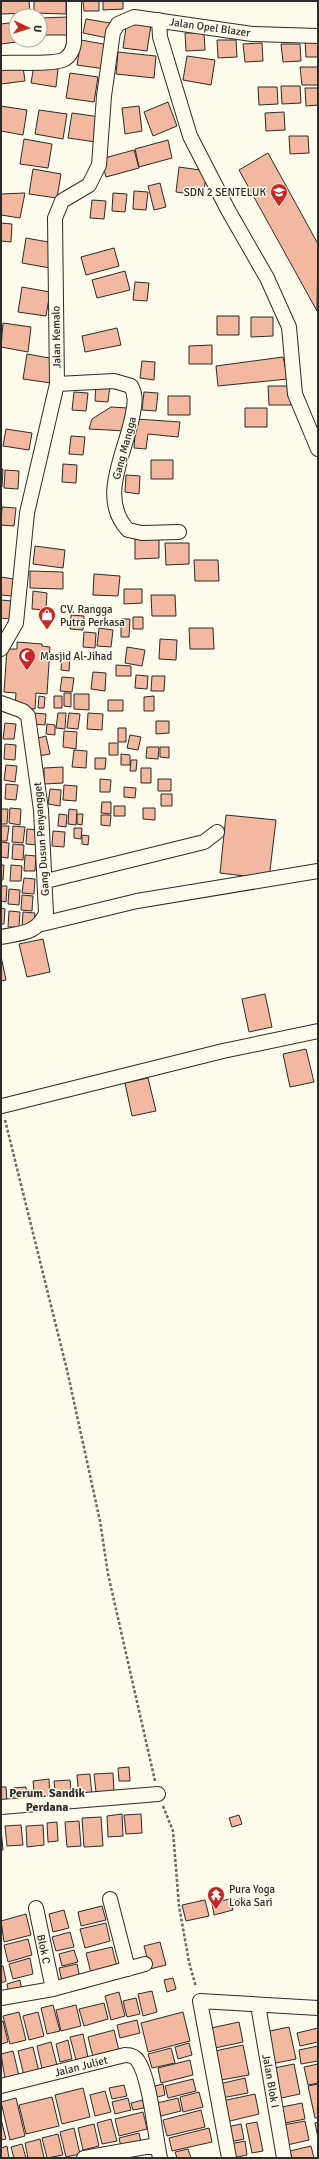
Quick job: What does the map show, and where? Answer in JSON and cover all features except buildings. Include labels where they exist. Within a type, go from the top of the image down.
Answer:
[{"type":"street","points":[[1,63],[56,62],[65,59],[73,49],[74,1]]},
{"type":"street","name":"Jalan Opel Blazer","points":[[111,36],[118,24],[126,19],[134,17],[252,34],[318,36]]},
{"type":"street","points":[[159,20],[160,37],[195,147],[267,278],[289,327],[295,394],[318,449]]},
{"type":"street","name":"Jalan Kemalo","points":[[1,649],[16,623],[27,513],[57,384],[55,218],[62,201],[89,186],[99,165],[111,36]]},
{"type":"street","name":"Gang Mangga","points":[[57,384],[114,381],[131,386],[135,399],[130,432],[113,486],[114,508],[117,517],[128,530],[142,533],[179,532]]},
{"type":"street","name":"Gang Dusun Penyangget","points":[[1,704],[23,711],[28,716],[41,810],[46,881],[46,914],[42,924]]},
{"type":"street","points":[[46,881],[204,842],[217,832]]},
{"type":"street","points":[[1,937],[33,930],[42,924],[137,901],[318,871]]},
{"type":"street","points":[[1,1105],[223,1051],[318,1031]]},
{"type":"street","points":[[1,1807],[158,1794]]},
{"type":"street","points":[[110,1899],[128,1969]]},
{"type":"street","name":"Blok C","points":[[36,1908],[53,1989]]},
{"type":"street","points":[[1,1998],[53,1989],[145,1964]]},
{"type":"street","points":[[229,2158],[200,2001],[318,2008]]},
{"type":"street","name":"Jalan Blok I","points":[[258,2005],[284,2158]]},
{"type":"street","name":"Jalan Juliet","points":[[1,2086],[125,2055],[131,2055],[138,2060],[146,2080],[159,2152]]},
{"type":"street","points":[[84,2158],[159,2152]]},
{"type":"path","points":[[1,1105],[68,1377],[100,1521],[108,1574],[158,1794],[173,1831],[179,1906],[189,1962],[200,2001]]},
{"type":"place","name":"SDN 2 SENTELUK","points":[[279,207]]},
{"type":"place","name":"CV. Rangga Putra Perkasa","points":[[47,630]]},
{"type":"place","name":"Masjid Al-Jihad","points":[[27,671]]},
{"type":"place","name":"Pura Yoga Loka Sari","points":[[216,1910]]},
{"type":"district","name":"Perum. Sandik Perdana","points":[[47,1800]]}]
